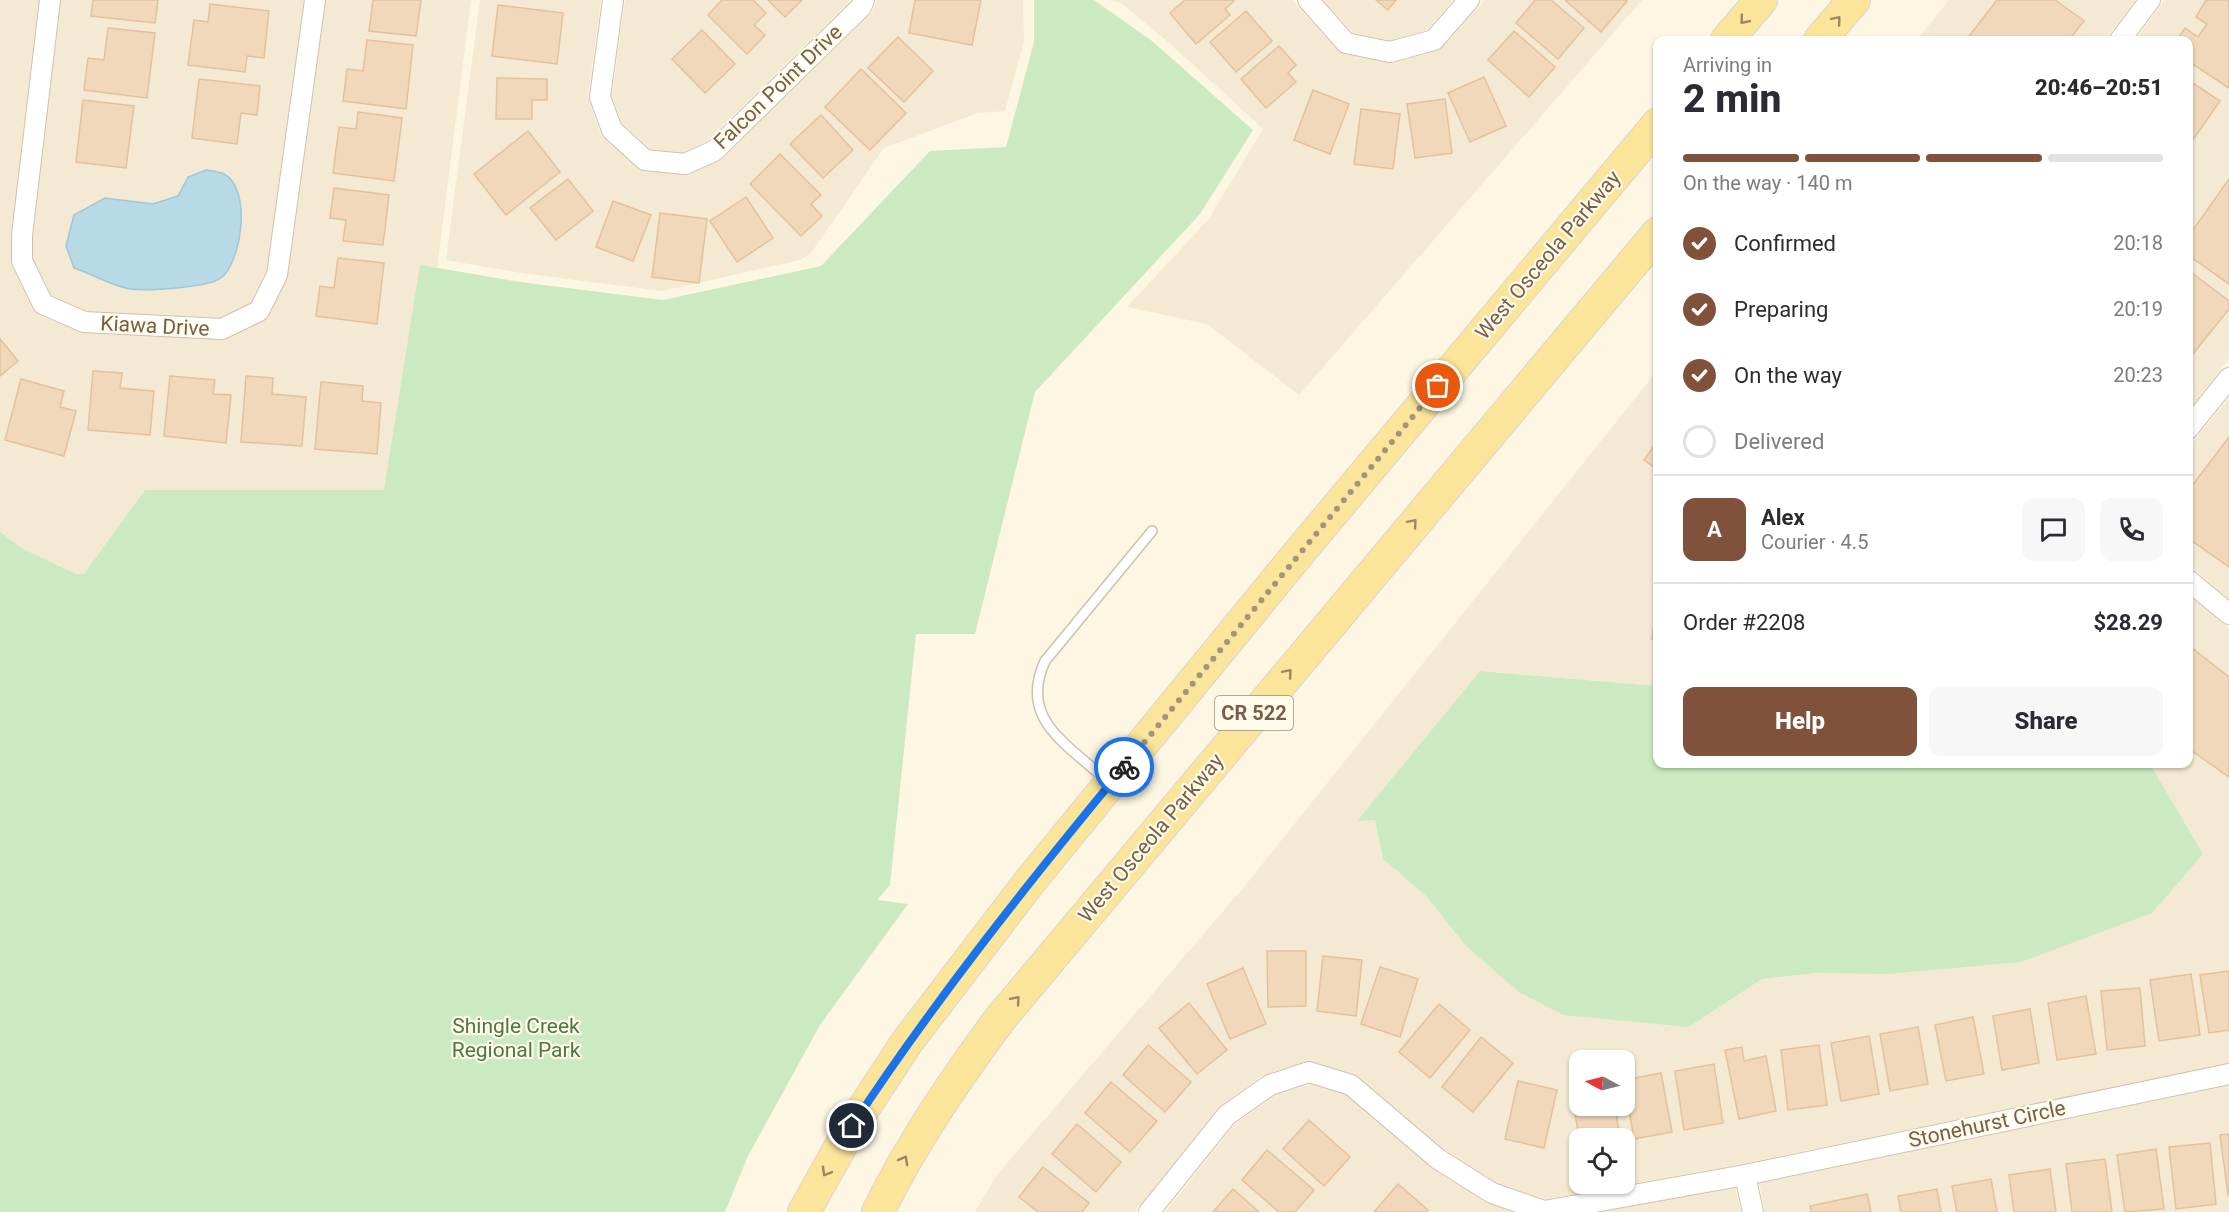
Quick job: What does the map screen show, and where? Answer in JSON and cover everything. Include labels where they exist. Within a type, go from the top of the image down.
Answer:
[{"type":"main road","points":[[1730,36],[1761,0]]},
{"type":"main road","points":[[1823,36],[1854,0]]},
{"type":"main road","name":"West Osceola Parkway","points":[[804,1212],[852,1126],[907,1042],[1031,880],[1653,130]]},
{"type":"main road","name":"West Osceola Parkway","points":[[878,1212],[905,1157],[945,1094],[1000,1019],[1653,239]]},
{"type":"street","name":"Kiawa Drive","points":[[50,0],[22,235],[22,261],[43,304],[84,322],[222,329],[259,311],[276,275],[315,0]]},
{"type":"street","name":"Falcon Point Drive","points":[[613,0],[600,97],[612,130],[645,159],[685,164],[714,151],[861,7],[864,0]]},
{"type":"street","points":[[1308,0],[1346,43],[1390,52],[1434,40],[1469,0]]},
{"type":"street","points":[[2123,36],[2150,0]]},
{"type":"street","points":[[2193,423],[2229,378]]},
{"type":"street","points":[[2193,584],[2229,614]]},
{"type":"street","name":"Stonehurst Circle","points":[[1149,1212],[1227,1115],[1270,1085],[1309,1072],[1351,1085],[1438,1159],[1492,1193],[1544,1211],[1745,1175],[2229,1074]]},
{"type":"street","points":[[1745,1175],[1753,1212]]},
{"type":"lane","points":[[1110,783],[1044,722],[1038,708],[1036,684],[1045,661],[1152,531]]},
{"type":"shaded area","points":[[0,0],[471,0],[409,491],[0,1212]]},
{"type":"shaded area","points":[[480,0],[601,0],[588,96],[600,133],[637,167],[684,174],[719,161],[872,12],[877,0],[1023,0],[1024,41],[1005,111],[978,113],[884,148],[811,253],[800,260],[662,291],[521,273],[446,260]]},
{"type":"shaded area","points":[[625,0],[851,0],[706,142],[683,153],[651,149],[622,124],[612,96]]},
{"type":"shaded area","points":[[1111,0],[1292,0],[1336,49],[1388,63],[1444,46],[1485,0],[1642,0],[1299,395],[1207,324],[1127,307],[1208,220],[1263,129],[1174,47],[1121,3]]},
{"type":"shaded area","points":[[1323,0],[1453,0],[1427,30],[1390,41],[1353,33]]},
{"type":"shaded area","points":[[1949,0],[2136,0],[2108,36],[1920,36]]},
{"type":"shaded area","points":[[2165,0],[2229,0],[2229,358],[2193,405],[2193,36],[2138,36]]},
{"type":"shaded area","points":[[1653,376],[1653,686],[1480,671],[1358,820],[1375,820],[1383,859],[1426,896],[1465,945],[1689,1027],[1762,979],[1818,973],[2203,854],[2152,768],[2193,768],[2193,598],[2229,629],[2229,1063],[1742,1164],[1635,1183],[1635,1128],[1569,1128],[1569,1194],[1573,1194],[1545,1199],[1497,1184],[1445,1150],[1359,1077],[1313,1062],[1304,1062],[1262,1076],[1217,1109],[1135,1212],[975,1212],[996,1176],[1244,887]]},
{"type":"shaded area","points":[[2229,397],[2229,600],[2193,568],[2193,442]]},
{"type":"shaded area","points":[[1310,1084],[1345,1094],[1429,1166],[1485,1202],[1515,1212],[1165,1212],[1236,1123],[1276,1095]]},
{"type":"shaded area","points":[[2229,1085],[2229,1212],[1765,1212],[1759,1183]]},
{"type":"shaded area","points":[[1735,1187],[1741,1212],[1598,1212]]},
{"type":"green space","name":"Shingle Creek Regional Park","points":[[1034,0],[1094,0],[1152,41],[1253,130],[1200,214],[1035,392],[975,634],[916,634],[890,885],[877,900],[908,904],[820,1025],[748,1156],[725,1212],[0,1212],[0,532],[23,549],[76,574],[84,574],[145,490],[384,490],[420,265],[520,282],[663,300],[821,266],[930,151],[1006,147],[1034,42]]},
{"type":"green space","points":[[1480,671],[1653,686],[1653,768],[2152,768],[2203,854],[2152,913],[2021,962],[1888,974],[1818,973],[1762,979],[1689,1027],[1563,1015],[1519,992],[1465,945],[1426,896],[1383,859],[1375,820],[1357,821]]},
{"type":"water","points":[[206,170],[222,173],[233,182],[241,209],[239,242],[228,269],[221,278],[191,286],[149,290],[130,289],[74,268],[66,246],[74,215],[105,198],[153,204],[178,196],[188,177]]},
{"type":"building","points":[[93,0],[158,0],[155,23],[91,16]]},
{"type":"building","points":[[373,0],[421,0],[416,36],[369,31]]},
{"type":"building","points":[[722,0],[753,0],[766,13],[754,25],[765,35],[747,54],[708,15]]},
{"type":"building","points":[[768,0],[802,0],[785,17]]},
{"type":"building","points":[[915,0],[981,0],[972,45],[909,33]]},
{"type":"building","points":[[1185,0],[1234,1],[1225,9],[1230,15],[1196,44],[1170,13]]},
{"type":"building","points":[[1376,0],[1396,0],[1388,10]]},
{"type":"building","points":[[1535,0],[1551,0],[1584,28],[1558,59],[1516,23]]},
{"type":"building","points":[[1565,0],[1625,0],[1627,1],[1601,32]]},
{"type":"building","points":[[1997,0],[2055,0],[2084,21],[2072,36],[1969,36]]},
{"type":"building","points":[[2206,0],[2229,0],[2229,88],[2193,64],[2193,36],[2180,36],[2185,28],[2198,37],[2207,24],[2196,17]]},
{"type":"building","points":[[210,4],[269,11],[264,58],[247,56],[245,72],[188,65],[194,20],[208,22]]},
{"type":"building","points":[[498,5],[563,13],[557,64],[492,56]]},
{"type":"building","points":[[1246,11],[1272,41],[1236,72],[1210,42]]},
{"type":"building","points":[[108,28],[155,33],[147,98],[84,90],[88,58],[104,60]]},
{"type":"building","points":[[702,30],[735,64],[705,93],[672,59]]},
{"type":"building","points":[[1514,31],[1555,67],[1529,97],[1488,60]]},
{"type":"building","points":[[898,37],[933,71],[904,102],[868,68]]},
{"type":"building","points":[[367,40],[413,45],[406,109],[343,101],[347,69],[363,71]]},
{"type":"building","points":[[1279,46],[1296,65],[1288,73],[1296,82],[1266,108],[1241,79]]},
{"type":"building","points":[[861,69],[906,113],[870,150],[825,107]]},
{"type":"building","points":[[1484,77],[1506,126],[1470,142],[1448,93]]},
{"type":"building","points":[[497,78],[547,79],[547,100],[532,100],[532,119],[496,119]]},
{"type":"building","points":[[199,79],[260,86],[257,115],[241,113],[237,144],[192,138]]},
{"type":"building","points":[[2193,83],[2220,101],[2193,140]]},
{"type":"building","points":[[1313,90],[1349,104],[1330,154],[1294,140]]},
{"type":"building","points":[[1445,99],[1452,153],[1415,158],[1407,104]]},
{"type":"building","points":[[83,100],[134,106],[126,168],[76,162]]},
{"type":"building","points":[[1361,109],[1400,114],[1393,169],[1354,164]]},
{"type":"building","points":[[358,112],[402,118],[394,181],[333,173],[339,127],[356,129]]},
{"type":"building","points":[[821,115],[853,150],[823,178],[790,144]]},
{"type":"building","points":[[528,131],[560,172],[506,215],[474,174]]},
{"type":"building","points":[[780,154],[821,195],[811,204],[822,216],[801,236],[750,184]]},
{"type":"building","points":[[568,179],[593,211],[556,240],[530,208]]},
{"type":"building","points":[[2229,179],[2229,284],[2193,259],[2193,230]]},
{"type":"building","points":[[334,188],[389,195],[383,245],[343,241],[346,220],[330,218]]},
{"type":"building","points":[[746,197],[773,238],[737,262],[710,221]]},
{"type":"building","points":[[613,201],[651,215],[633,261],[596,247]]},
{"type":"building","points":[[660,213],[707,219],[699,283],[652,277]]},
{"type":"building","points":[[338,258],[384,263],[377,324],[316,316],[320,286],[334,288]]},
{"type":"building","points":[[2193,274],[2229,301],[2229,309],[2193,354]]},
{"type":"building","points":[[0,339],[18,361],[0,376]]},
{"type":"building","points":[[93,371],[122,373],[120,388],[154,391],[150,435],[88,430]]},
{"type":"building","points":[[170,376],[215,380],[213,394],[231,395],[226,443],[164,436]]},
{"type":"building","points":[[246,376],[273,378],[272,394],[306,397],[302,446],[241,442]]},
{"type":"building","points":[[21,379],[64,391],[60,407],[76,411],[64,456],[5,440]]},
{"type":"building","points":[[321,382],[363,386],[362,401],[381,403],[377,454],[315,449]]},
{"type":"building","points":[[2229,437],[2229,567],[2193,542],[2193,484]]},
{"type":"building","points":[[1653,447],[1653,466],[1644,460]]},
{"type":"building","points":[[2193,649],[2229,677],[2229,777],[2193,752]]},
{"type":"building","points":[[1267,951],[1306,951],[1306,1006],[1268,1007]]},
{"type":"building","points":[[1323,956],[1362,960],[1356,1016],[1317,1011]]},
{"type":"building","points":[[1380,967],[1418,979],[1400,1037],[1361,1024]]},
{"type":"building","points":[[1243,968],[1266,1024],[1230,1039],[1207,984]]},
{"type":"building","points":[[2229,971],[2229,1030],[2209,1033],[2200,975]]},
{"type":"building","points":[[2191,974],[2200,1035],[2159,1041],[2150,980]]},
{"type":"building","points":[[2140,988],[2145,1046],[2107,1050],[2101,991]]},
{"type":"building","points":[[2086,996],[2096,1054],[2057,1060],[2048,1003]]},
{"type":"building","points":[[1189,1003],[1227,1050],[1197,1074],[1159,1028]]},
{"type":"building","points":[[1439,1004],[1470,1030],[1430,1078],[1399,1052]]},
{"type":"building","points":[[2030,1009],[2039,1063],[2002,1070],[1993,1016]]},
{"type":"building","points":[[1973,1017],[1984,1074],[1946,1081],[1935,1025]]},
{"type":"building","points":[[1918,1027],[1928,1084],[1890,1091],[1880,1034]]},
{"type":"building","points":[[1869,1036],[1879,1094],[1841,1101],[1831,1043]]},
{"type":"building","points":[[1481,1037],[1513,1063],[1473,1112],[1442,1087]]},
{"type":"building","points":[[1148,1045],[1191,1082],[1165,1112],[1123,1075]]},
{"type":"building","points":[[1819,1045],[1827,1105],[1788,1110],[1781,1050]]},
{"type":"building","points":[[1742,1047],[1744,1061],[1766,1056],[1776,1111],[1739,1119],[1725,1050]]},
{"type":"building","points":[[1714,1064],[1723,1123],[1684,1130],[1675,1071]]},
{"type":"building","points":[[1661,1073],[1672,1132],[1635,1139],[1635,1128],[1632,1128],[1630,1116],[1635,1116],[1635,1078]]},
{"type":"building","points":[[1518,1081],[1557,1090],[1544,1148],[1505,1139]]},
{"type":"building","points":[[1111,1082],[1157,1121],[1130,1152],[1085,1113]]},
{"type":"building","points":[[1575,1116],[1617,1116],[1618,1128],[1577,1128]]},
{"type":"building","points":[[1309,1120],[1350,1157],[1324,1186],[1283,1149]]},
{"type":"building","points":[[1077,1124],[1121,1162],[1096,1192],[1052,1154]]},
{"type":"building","points":[[2229,1134],[2229,1195],[2228,1195],[2220,1135]]},
{"type":"building","points":[[2210,1143],[2216,1204],[2176,1209],[2169,1147]]},
{"type":"building","points":[[2156,1149],[2164,1209],[2125,1212],[2117,1155]]},
{"type":"building","points":[[1267,1150],[1314,1190],[1295,1212],[1279,1212],[1242,1180]]},
{"type":"building","points":[[2105,1159],[2112,1212],[2072,1212],[2066,1164]]},
{"type":"building","points":[[1043,1167],[1089,1203],[1082,1212],[1038,1212],[1019,1197]]},
{"type":"building","points":[[2050,1169],[2056,1212],[2014,1212],[2009,1175]]},
{"type":"building","points":[[1991,1179],[1997,1212],[1957,1212],[1952,1186]]},
{"type":"building","points":[[1398,1184],[1428,1210],[1426,1212],[1374,1212]]},
{"type":"building","points":[[1233,1189],[1259,1212],[1213,1212]]},
{"type":"building","points":[[1937,1189],[1941,1212],[1901,1212],[1898,1196]]},
{"type":"building","points":[[1867,1194],[1871,1212],[1811,1212],[1810,1206]]},
{"type":"way so far","points":[[1124,767],[1438,386]]},
{"type":"route","points":[[852,1126],[907,1042],[1031,880],[1124,767]]}]
